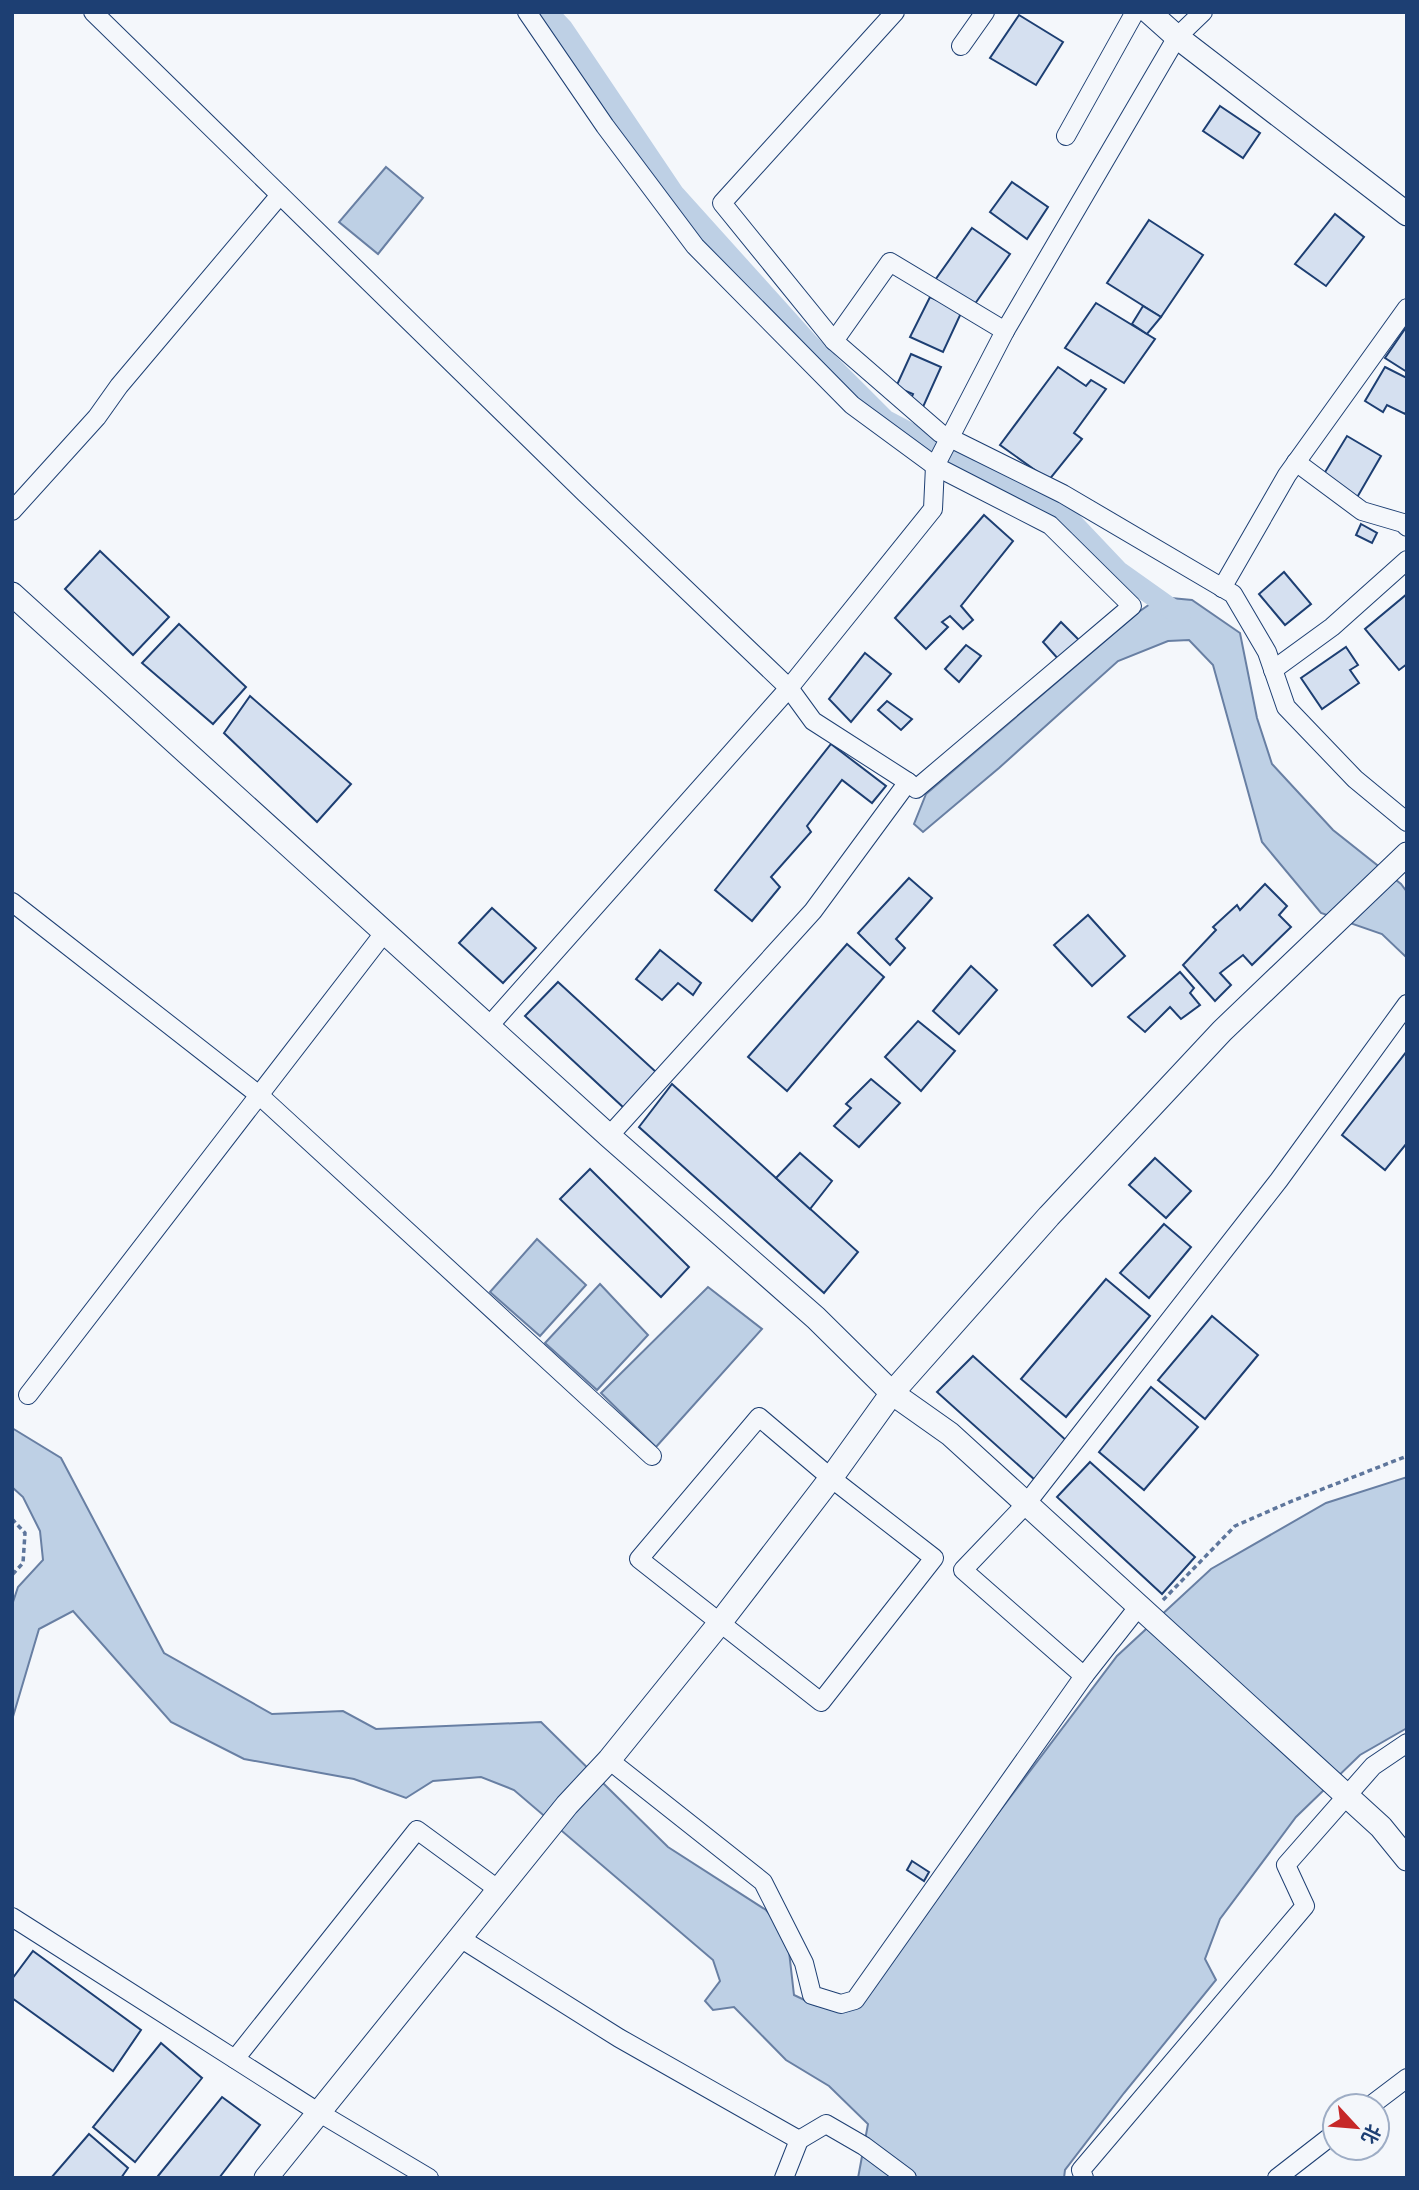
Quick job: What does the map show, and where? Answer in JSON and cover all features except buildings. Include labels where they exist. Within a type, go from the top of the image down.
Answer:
[{"type":"street","points":[[93,12],[565,474],[789,688],[813,721],[916,789],[1132,606],[1050,525],[935,466],[852,405],[695,246],[605,126],[527,12]]},
{"type":"street","points":[[895,12],[722,203],[834,341],[940,433],[1063,494],[1233,594],[1267,652],[1286,707],[1355,779],[1407,822]]},
{"type":"street","points":[[961,46],[985,12]]},
{"type":"street","points":[[1066,136],[1135,12]]},
{"type":"street","points":[[1149,12],[1177,37],[1407,214]]},
{"type":"street","points":[[489,1026],[789,688],[933,509],[935,466],[1005,331],[1177,37],[1203,12]]},
{"type":"street","points":[[12,511],[97,417],[119,386],[280,195]]},
{"type":"street","points":[[834,341],[890,262],[1005,331]]},
{"type":"street","points":[[1222,588],[1287,475],[1407,308]]},
{"type":"street","points":[[1296,462],[1362,511],[1404,519]]},
{"type":"street","points":[[1273,670],[1332,627],[1407,560]]},
{"type":"street","points":[[12,594],[609,1136],[816,1318],[892,1393],[950,1434],[1381,1827],[1407,1858]]},
{"type":"street","points":[[609,1136],[813,911],[908,782]]},
{"type":"street","points":[[266,2178],[567,1805],[609,1760],[719,1623],[831,1478],[892,1393],[1049,1216],[1222,1031],[1407,854]]},
{"type":"street","points":[[12,902],[259,1095],[652,1456]]},
{"type":"street","points":[[28,1395],[384,933]]},
{"type":"street","points":[[963,1570],[1026,1504],[1279,1180],[1407,1004]]},
{"type":"street","points":[[934,1558],[821,1702],[639,1559],[759,1418],[934,1558],[963,1570],[1084,1676]]},
{"type":"street","points":[[609,1760],[763,1882],[804,1963],[812,1995],[841,2004],[855,2000],[1084,1676],[1144,1611]]},
{"type":"street","points":[[1084,2178],[1081,2170],[1305,1906],[1286,1865],[1373,1766],[1407,1743]]},
{"type":"street","points":[[235,2059],[417,1830],[499,1889]]},
{"type":"street","points":[[12,1917],[318,2112],[429,2178]]},
{"type":"street","points":[[460,1938],[619,2038],[799,2140]]},
{"type":"street","points":[[1388,2092],[1407,2078]]},
{"type":"street","points":[[784,2178],[799,2140],[826,2124],[864,2146],[907,2178]]},
{"type":"street","points":[[1277,2178],[1321,2144]]},
{"type":"path","points":[[1144,1611],[1235,1526],[1407,1456]]},
{"type":"path","points":[[12,1519],[25,1533],[23,1563],[12,1575]]},
{"type":"water","points":[[386,167],[423,198],[378,254],[339,222]]},
{"type":"water","points":[[1160,597],[1192,600],[1240,633],[1257,718],[1272,764],[1333,830],[1401,884],[1407,892],[1407,958],[1382,934],[1321,913],[1262,842],[1213,665],[1189,640],[1168,641],[1118,661],[923,832],[914,824],[926,794],[1140,611]]},
{"type":"water","points":[[537,1239],[586,1285],[540,1336],[490,1292]]},
{"type":"water","points":[[600,1284],[648,1335],[597,1390],[545,1343]]},
{"type":"water","points":[[708,1287],[762,1329],[656,1447],[601,1393]]},
{"type":"water","points":[[12,1428],[61,1458],[164,1653],[272,1714],[343,1711],[376,1729],[541,1722],[668,1847],[766,1910],[787,1934],[794,1995],[815,2005],[844,2012],[1117,1656],[1211,1569],[1326,1503],[1407,1477],[1407,1728],[1360,1755],[1296,1817],[1220,1919],[1205,1959],[1216,1980],[1124,2093],[1065,2170],[1064,2178],[858,2178],[868,2124],[829,2086],[786,2060],[734,2007],[713,2010],[705,2001],[720,1981],[713,1960],[514,1790],[481,1777],[433,1781],[406,1798],[354,1779],[244,1759],[171,1722],[73,1611],[39,1629],[12,1720],[12,1605],[18,1587],[43,1560],[40,1531],[23,1497],[12,1487]]},
{"type":"waterway","points":[[547,12],[563,29],[674,194],[809,344],[885,420],[1064,514],[1118,571],[1180,615]]}]
